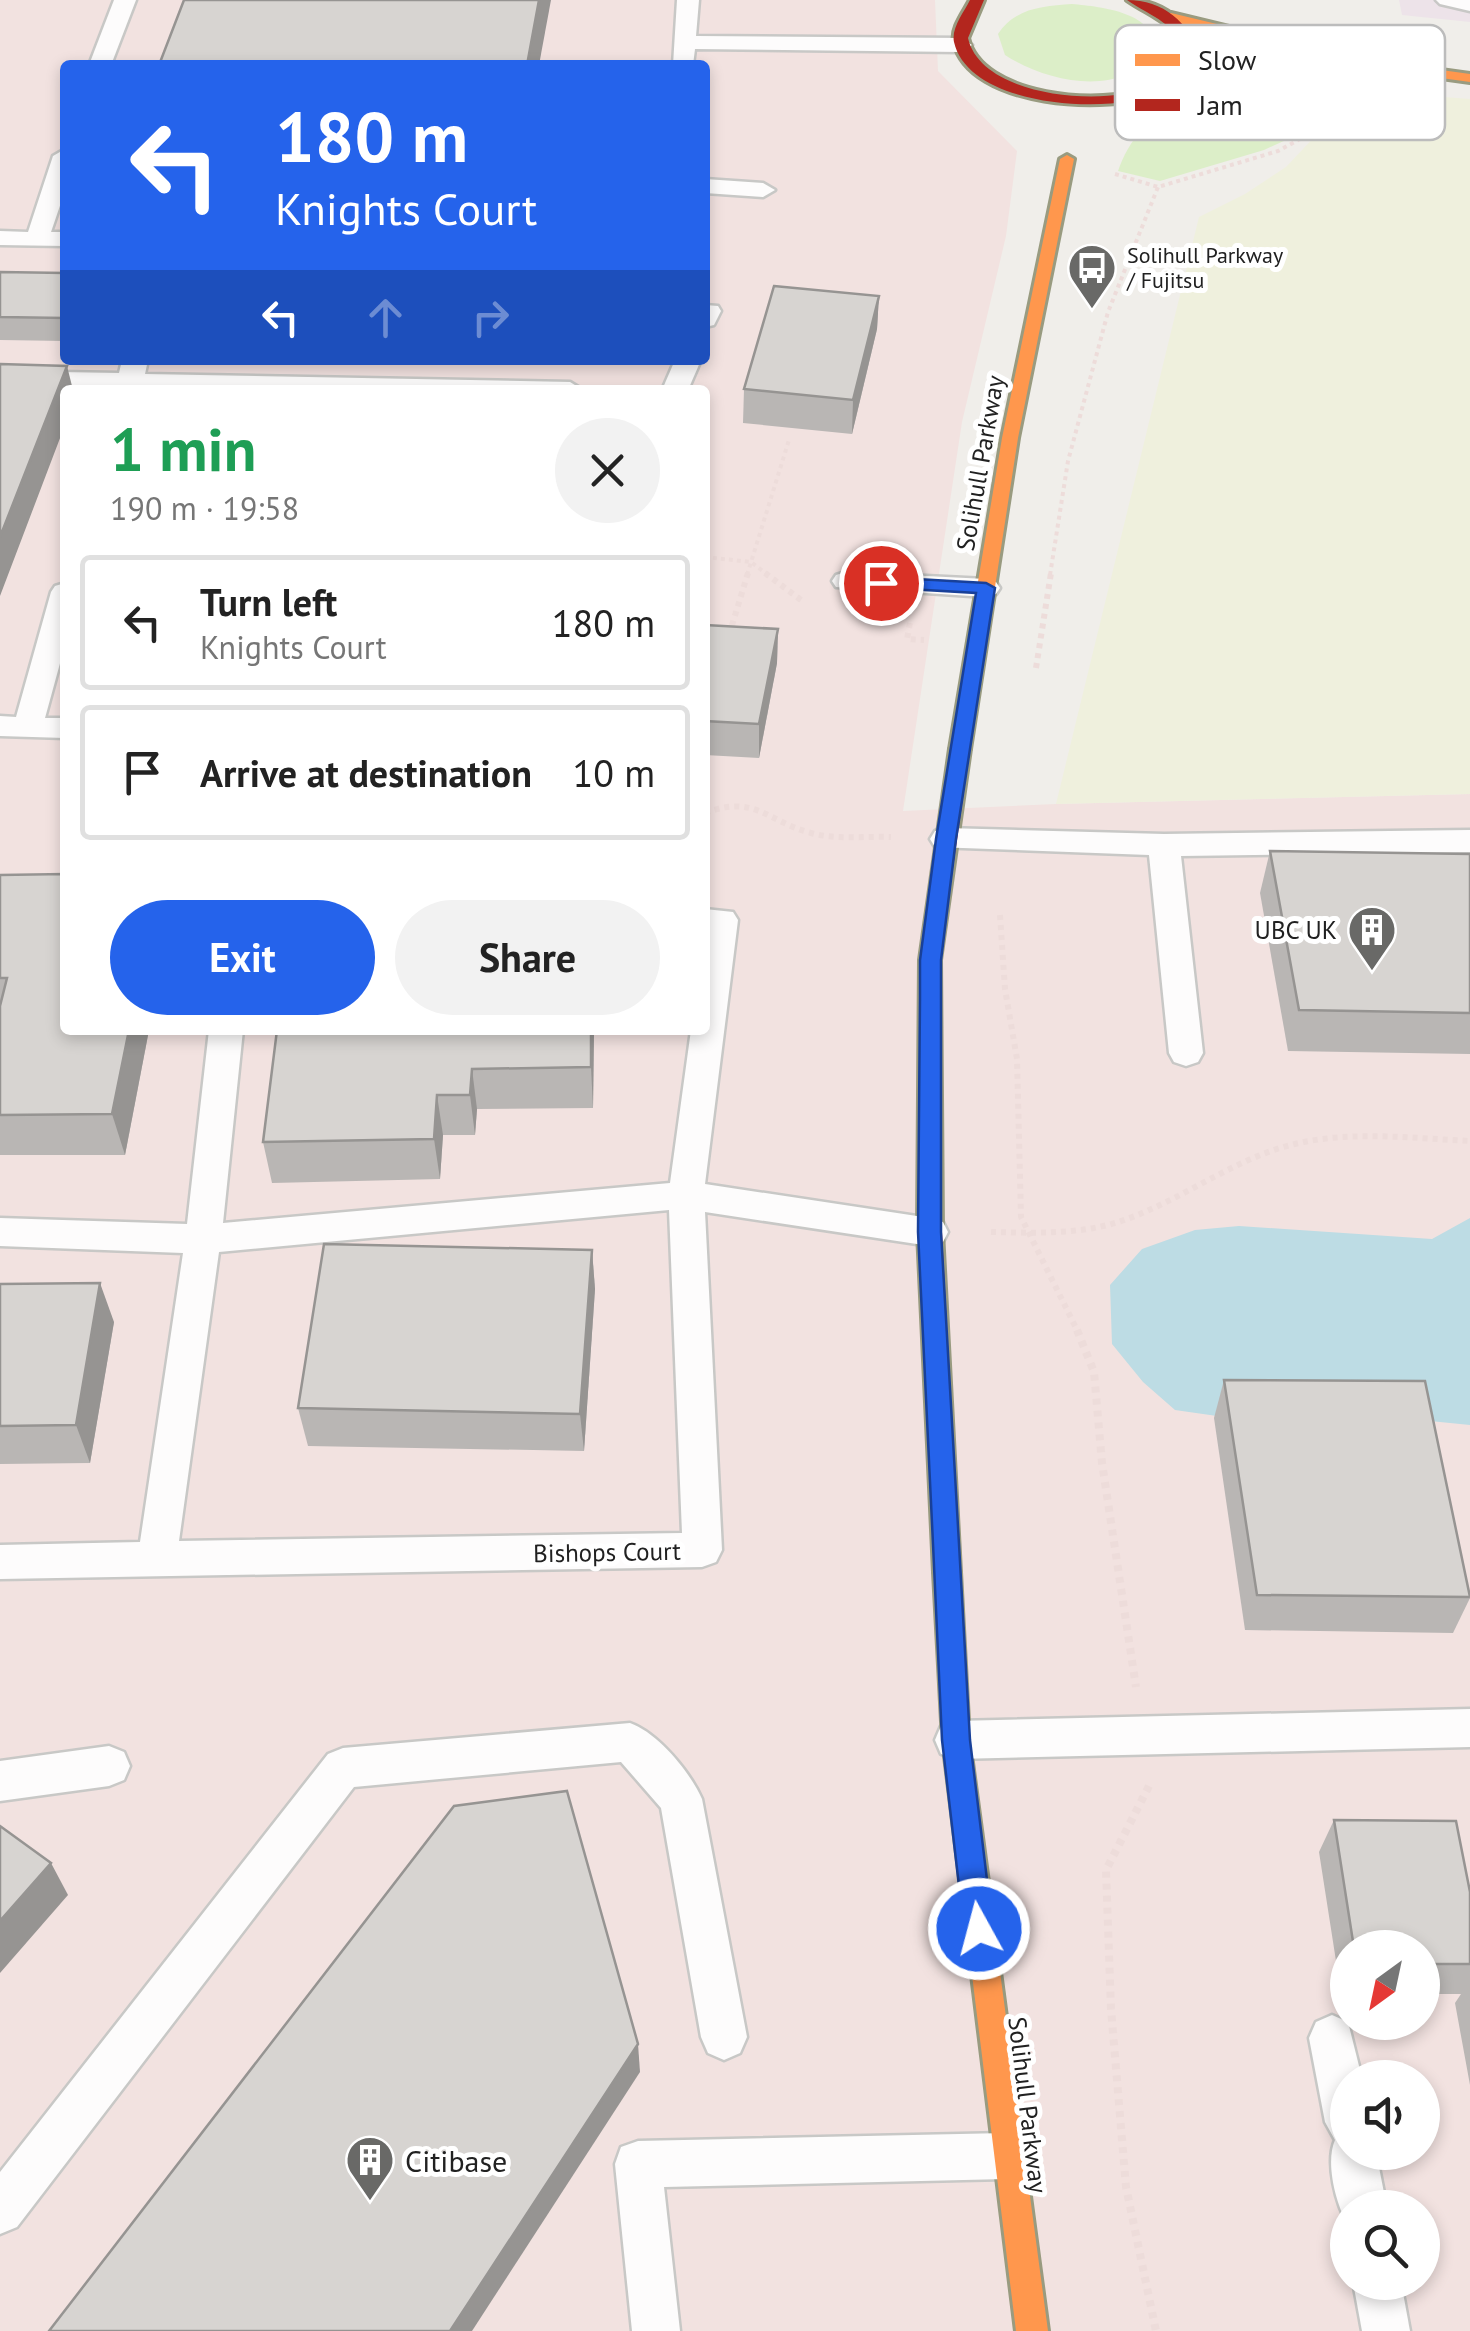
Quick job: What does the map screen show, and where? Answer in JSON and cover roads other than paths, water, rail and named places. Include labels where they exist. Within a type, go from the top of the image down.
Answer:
[{"type":"street","points":[[1001,0],[974,7],[961,30],[961,45],[970,62],[990,78],[1020,90],[1090,101],[1115,98]]},
{"type":"street","points":[[1134,0],[1171,17],[1204,25]]},
{"type":"street","points":[[1171,17],[1177,25]]},
{"type":"street","points":[[1445,75],[1470,78]]},
{"type":"street","points":[[1020,90],[1038,118]]},
{"type":"street","points":[[1101,122],[1115,107]]},
{"type":"street","name":"Solihull Parkway","points":[[1032,2331],[1006,2156],[956,1740],[930,1232],[930,960],[1010,438],[1067,150]]},
{"type":"lane","points":[[102,60],[126,0]]},
{"type":"lane","points":[[684,60],[688,0]]},
{"type":"lane","points":[[1447,0],[1470,4]]},
{"type":"lane","points":[[686,42],[961,45]]},
{"type":"lane","points":[[37,239],[60,171]]},
{"type":"lane","points":[[710,186],[763,190]]},
{"type":"lane","points":[[0,238],[60,239]]},
{"type":"lane","points":[[0,379],[131,377],[394,385]]},
{"type":"lane","points":[[846,581],[986,588]]},
{"type":"lane","points":[[60,605],[14,726],[60,728]]},
{"type":"lane","points":[[946,839],[1164,845],[1470,841]]},
{"type":"lane","points":[[1164,845],[1186,1053]]},
{"type":"lane","name":"Bishops Court","points":[[710,920],[722,920],[710,1012]]},
{"type":"lane","points":[[157,1560],[204,1239],[225,1035]]},
{"type":"lane","name":"Bishops Court","points":[[0,1562],[702,1550],[686,1195],[707,1035]]},
{"type":"lane","points":[[0,1232],[204,1239],[686,1195],[930,1232]]},
{"type":"lane","points":[[956,1740],[1470,1728]]},
{"type":"lane","points":[[0,2210],[343,1768],[630,1742],[681,1799],[724,2037]]},
{"type":"lane","points":[[0,1781],[109,1766]]},
{"type":"lane","points":[[653,2328],[638,2164],[1006,2156]]},
{"type":"lane","points":[[1380,2300],[1386,2331]]},
{"type":"water","points":[[1470,1218],[1470,1425],[1410,1419],[1217,1416],[1175,1410],[1143,1382],[1112,1344],[1110,1285],[1142,1249],[1195,1230],[1239,1226],[1432,1239]]},
{"type":"place","name":"Solihull Parkway / Fujitsu","points":[[1092,310]]},
{"type":"place","name":"UBC UK","points":[[1372,972]]},
{"type":"place","name":"Citibase","points":[[370,2202]]}]
